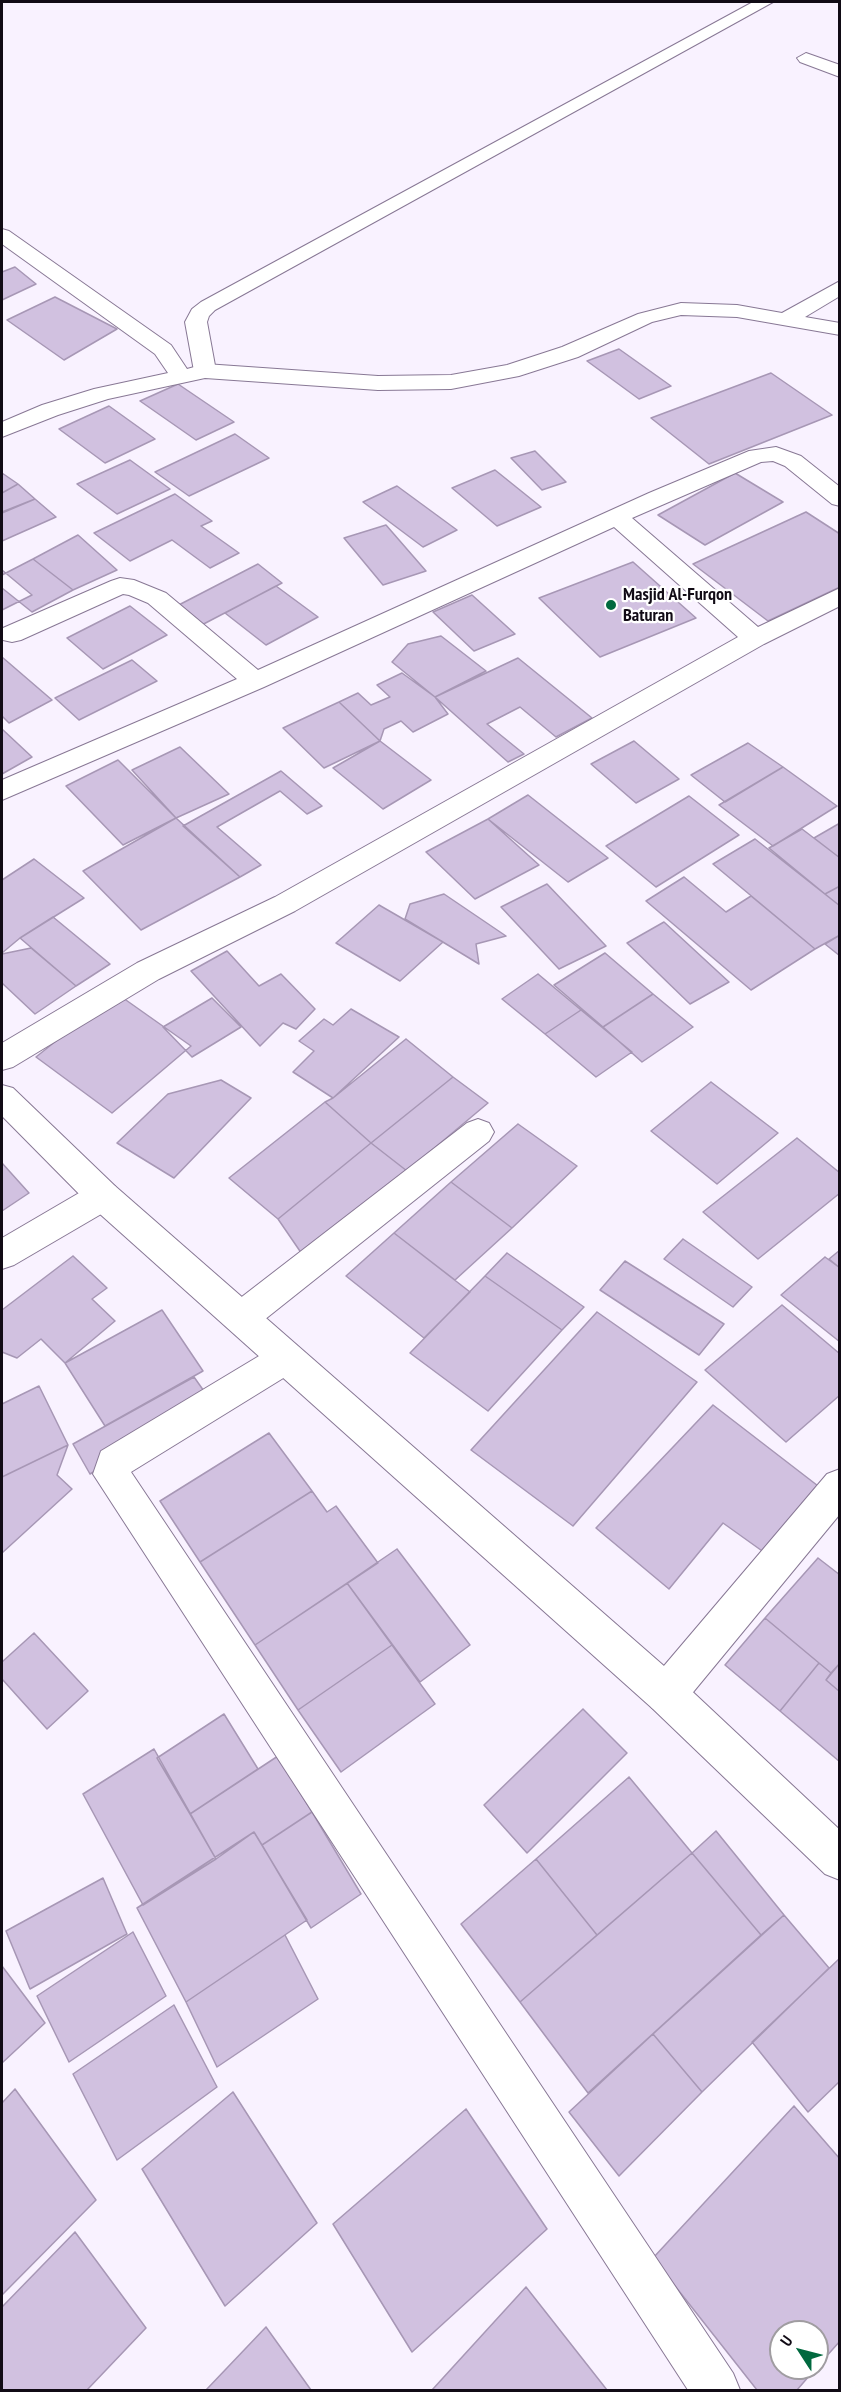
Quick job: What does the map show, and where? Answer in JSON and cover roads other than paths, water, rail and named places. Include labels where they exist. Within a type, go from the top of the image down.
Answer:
[{"type":"street","points":[[205,370],[196,322],[199,313],[208,306],[763,2]]},
{"type":"street","points":[[806,58],[840,72]]},
{"type":"street","points":[[2,235],[163,350],[180,375]]},
{"type":"street","points":[[786,319],[840,287]]},
{"type":"street","points":[[2,430],[50,410],[102,394],[205,370],[378,383],[451,382],[511,371],[570,352],[645,318],[681,309],[737,311],[840,328]]},
{"type":"street","points":[[2,791],[255,681],[757,456],[776,454],[793,461],[840,499]]},
{"type":"street","points":[[617,517],[755,638]]},
{"type":"street","points":[[12,634],[120,586],[134,588],[157,598],[255,681]]},
{"type":"street","points":[[2,1058],[148,971],[285,904],[755,638],[840,596]]},
{"type":"street","points":[[2,1097],[103,1196],[666,1695],[840,1859]]},
{"type":"street","points":[[242,1317],[478,1132]]},
{"type":"street","points":[[2,1255],[103,1196]]},
{"type":"street","points":[[286,1358],[114,1463],[111,1474],[716,2391]]},
{"type":"street","points":[[666,1695],[840,1486]]},
{"type":"place","name":"Masjid Al-Furqon Baturan","points":[[611,605]]}]
